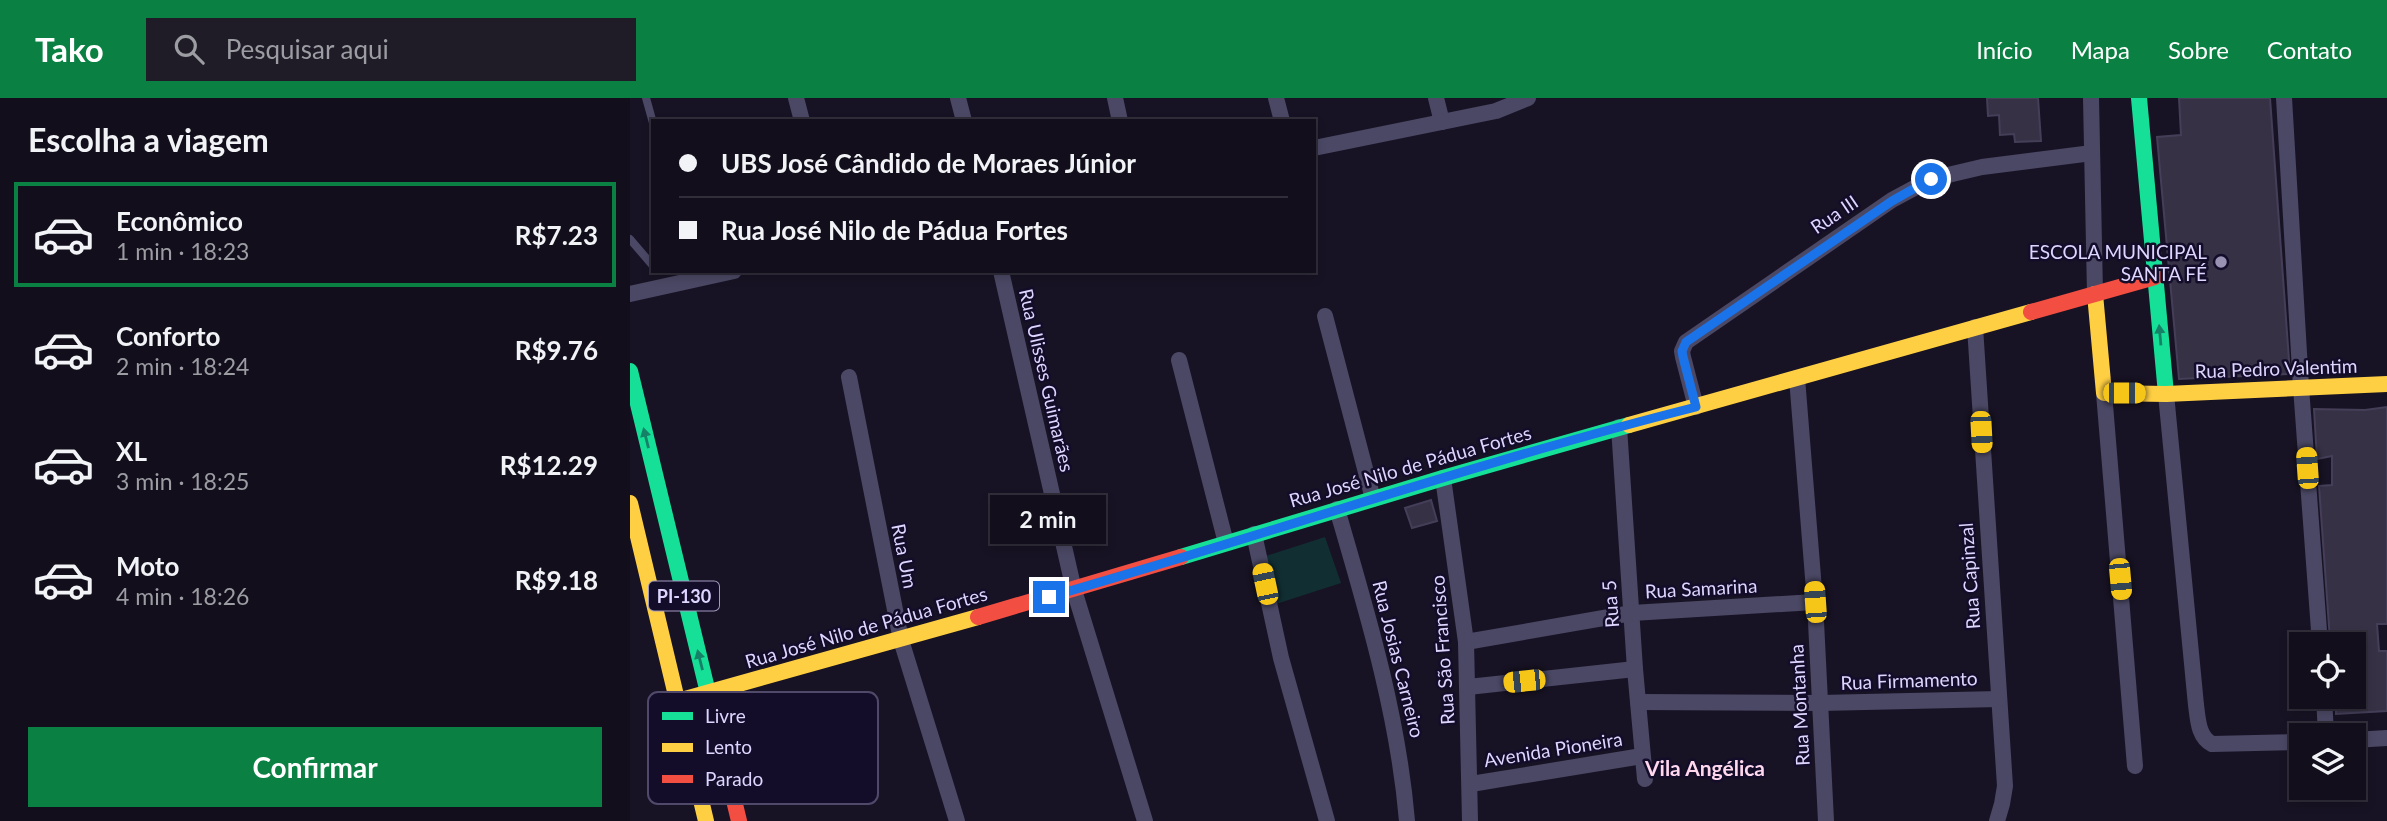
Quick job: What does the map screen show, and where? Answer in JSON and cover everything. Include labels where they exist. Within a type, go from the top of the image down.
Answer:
[{"type":"street","points":[[796,98],[801,119]]},
{"type":"street","points":[[958,98],[963,119]]},
{"type":"street","points":[[1115,98],[1120,119]]},
{"type":"street","points":[[1276,98],[1281,119]]},
{"type":"street","points":[[1436,98],[1442,122]]},
{"type":"street","points":[[1316,148],[1496,111],[1528,98]]},
{"type":"street","points":[[2091,98],[2095,294],[2135,766]]},
{"type":"street","points":[[2138,98],[2196,705],[2202,734],[2209,743],[2289,741]]},
{"type":"street","points":[[2284,98],[2319,632]]},
{"type":"street","name":"Rua III","points":[[1696,407],[1682,351],[1686,342],[1892,201],[1931,179],[1950,173],[2092,153]]},
{"type":"street","points":[[630,294],[725,273]]},
{"type":"street","name":"Rua Ulisses Guimarães","points":[[1001,273],[1074,590],[1145,821]]},
{"type":"street","name":"Rua José Nilo de Pádua Fortes","points":[[715,692],[1074,590],[1619,427],[2155,276]]},
{"type":"street","points":[[1325,316],[1373,499]]},
{"type":"street","name":"Rua Capinzal","points":[[1975,327],[2004,786],[1997,821]]},
{"type":"street","points":[[1179,360],[1226,543]]},
{"type":"street","name":"PI-130","points":[[630,371],[708,692]]},
{"type":"street","name":"Rua Um","points":[[849,377],[901,640],[957,821]]},
{"type":"street","name":"Rua Montanha","points":[[1797,378],[1815,602],[1826,821]]},
{"type":"street","name":"Rua Pedro Valentim","points":[[2104,393],[2166,394],[2387,384]]},
{"type":"street","name":"Rua 5","points":[[1619,427],[1645,779]]},
{"type":"street","name":"Rua São Francisco","points":[[1443,478],[1466,642],[1470,821]]},
{"type":"street","name":"PI-130","points":[[630,503],[676,692]]},
{"type":"street","name":"Rua Josias Carneiro","points":[[1338,509],[1388,694],[1399,748],[1407,821]]},
{"type":"street","points":[[1254,534],[1281,658],[1326,821]]},
{"type":"street","name":"Rua Samarina","points":[[1466,642],[1632,613],[1815,602]]},
{"type":"street","points":[[1468,687],[1635,669]]},
{"type":"street","name":"Rua Firmamento","points":[[1820,703],[1999,699]]},
{"type":"street","points":[[1638,702],[1820,703]]},
{"type":"street","points":[[2366,739],[2387,738]]},
{"type":"street","name":"Avenida Pioneira","points":[[1471,784],[1642,756]]},
{"type":"street","name":"PI-130","points":[[736,804],[740,821]]},
{"type":"lane","points":[[646,98],[652,119]]},
{"type":"lane","points":[[630,239],[651,264]]},
{"type":"green space","points":[[1325,537],[1341,583],[1276,604],[1260,558]]},
{"type":"building","points":[[1987,98],[2038,98],[2041,141],[2015,142],[2014,134],[2000,135],[1999,115],[1988,116]]},
{"type":"building","name":"ESCOLA MUNICIPAL SANTA FÉ","points":[[2179,98],[2270,98],[2290,374],[2179,379],[2157,137],[2181,135]]},
{"type":"building","points":[[2387,407],[2387,624],[2377,624],[2379,651],[2387,651],[2387,711],[2336,714],[2336,709],[2366,709],[2366,632],[2329,632],[2319,486],[2332,485],[2332,456],[2317,459],[2314,409],[2365,410]]},
{"type":"building","points":[[1431,500],[1437,521],[1412,528],[1405,508]]},
{"type":"traffic: fast","points":[[2139,98],[2166,394]]},
{"type":"traffic: fast","points":[[630,371],[708,692]]},
{"type":"traffic: fast","points":[[1181,557],[1629,425]]},
{"type":"traffic: slow","points":[[2095,294],[2104,393],[2166,394],[2387,384]]},
{"type":"traffic: slow","points":[[1629,425],[2031,312]]},
{"type":"traffic: slow","points":[[630,503],[675,692]]},
{"type":"traffic: slow","points":[[710,692],[978,617]]},
{"type":"traffic: slow","points":[[702,804],[706,821]]},
{"type":"traffic: jam","points":[[2031,312],[2155,277]]},
{"type":"traffic: jam","points":[[978,617],[1181,557]]},
{"type":"traffic: jam","points":[[735,804],[739,821]]},
{"type":"place","name":"ESCOLA MUNICIPAL SANTA FÉ","points":[[2221,262]]},
{"type":"district","name":"Vila Angélica","points":[[1705,767]]},
{"type":"route","points":[[1049,597],[1443,478],[1696,407],[1682,351],[1686,342],[1892,201],[1931,179]]}]
